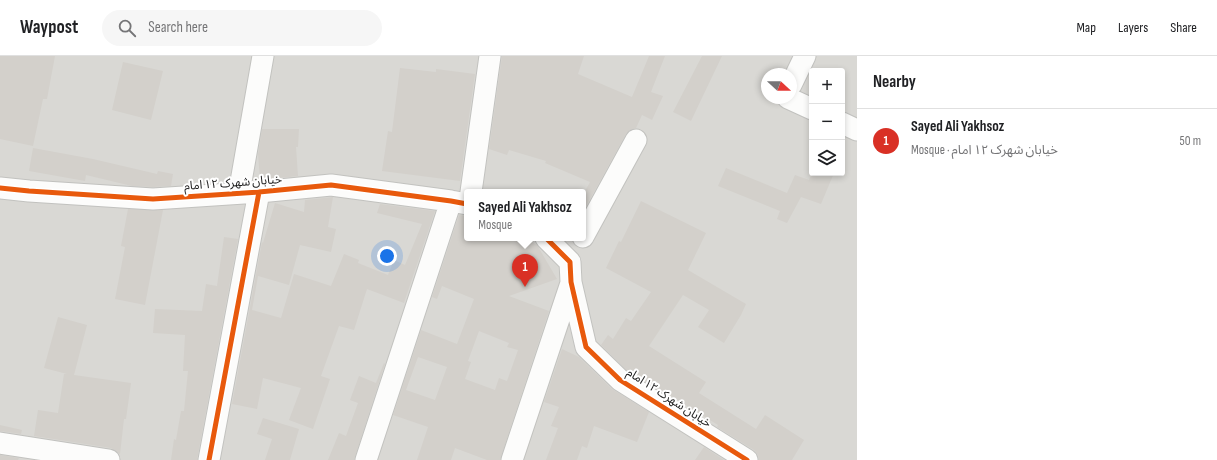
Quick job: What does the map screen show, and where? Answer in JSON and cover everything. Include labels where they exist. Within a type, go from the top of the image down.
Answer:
[{"type":"street","points":[[209,460],[249,193],[263,56]]},
{"type":"street","points":[[471,189],[490,56]]},
{"type":"street","points":[[797,73],[805,56]]},
{"type":"street","points":[[797,102],[809,108]]},
{"type":"street","points":[[845,124],[857,130]]},
{"type":"street","points":[[586,232],[636,140]]},
{"type":"street","name":"خیابان شهرک ۱۲ امام","points":[[0,188],[153,199],[249,193],[331,184],[459,203]]},
{"type":"street","points":[[366,460],[459,203]]},
{"type":"street","points":[[549,241],[570,262],[581,241]]},
{"type":"street","name":"خیابان شهرک ۱۲ امام","points":[[570,262],[571,282],[586,347],[620,380],[747,460]]},
{"type":"street","points":[[512,460],[571,282]]},
{"type":"street","points":[[0,443],[25,454],[109,460]]},
{"type":"shaded area","points":[[0,56],[857,56],[857,460],[0,460]]},
{"type":"building","points":[[0,56],[55,56],[47,99],[43,99],[33,146],[0,139]]},
{"type":"building","points":[[502,56],[584,56],[578,74],[632,97],[649,56],[665,56],[651,92],[663,96],[652,120],[642,115],[636,128],[630,130],[626,134],[586,207],[586,189],[590,182],[545,163],[546,161],[509,150],[507,155],[489,149]]},
{"type":"building","points":[[702,56],[722,56],[691,121],[673,112]]},
{"type":"building","points":[[123,62],[163,71],[151,120],[112,110]]},
{"type":"building","points":[[400,68],[436,72],[436,69],[475,74],[460,181],[382,171],[388,131],[392,132]]},
{"type":"building","points":[[262,129],[299,129],[298,147],[296,147],[298,176],[260,180],[258,154]]},
{"type":"building","points":[[33,148],[93,159],[157,174],[158,171],[173,174],[171,186],[132,186],[86,175],[85,181],[29,171]]},
{"type":"building","points":[[726,168],[787,193],[795,175],[809,180],[811,176],[833,176],[821,204],[801,197],[787,223],[777,219],[780,211],[718,186]]},
{"type":"building","points":[[333,197],[328,227],[336,229],[331,252],[300,245],[289,285],[258,276],[252,310],[281,318],[294,274],[331,286],[344,254],[359,260],[358,263],[388,275],[394,260],[405,265],[422,224],[377,213],[380,204],[435,211],[404,303],[367,289],[354,330],[339,326],[321,376],[330,379],[313,429],[289,420],[301,388],[263,378],[257,409],[232,404],[262,242],[263,243],[275,203],[304,212],[305,200]]},
{"type":"building","points":[[641,201],[706,233],[688,270],[746,304],[724,343],[698,327],[709,310],[683,295],[649,346],[706,382],[699,393],[756,429],[765,415],[804,440],[792,460],[759,460],[758,455],[754,450],[717,427],[718,425],[658,388],[657,389],[627,371],[601,345],[608,335],[613,339],[626,318],[631,321],[651,292],[606,268],[619,241],[621,242]]},
{"type":"building","points":[[128,209],[163,210],[145,305],[115,299],[125,247],[121,246]]},
{"type":"building","points":[[459,215],[464,216],[464,241],[530,241],[537,245],[557,279],[509,296],[549,311],[500,460],[487,460],[455,448],[451,460],[417,460],[428,427],[393,415],[421,330],[457,344],[474,299],[442,286],[437,299],[432,297]],"holes":[[[479,331],[509,343],[507,347],[518,350],[507,381],[499,378],[495,390],[465,379],[471,362],[468,361]],[[418,357],[447,367],[435,400],[406,390]]]},
{"type":"building","points":[[224,237],[238,239],[197,460],[171,460],[174,439],[176,440],[181,411],[184,411],[188,371],[183,371],[185,335],[153,333],[155,309],[202,311],[206,284],[217,286]]},
{"type":"building","points":[[58,317],[87,325],[74,375],[131,383],[126,419],[124,419],[120,454],[111,448],[34,436],[38,410],[58,413],[64,374],[67,374],[44,368]]},
{"type":"building","points":[[562,349],[579,357],[612,389],[649,412],[637,442],[594,426],[587,448],[582,446],[577,460],[546,460],[558,428],[551,426],[559,407],[544,402]]},
{"type":"building","points":[[384,363],[385,364],[354,460],[328,460],[339,433],[346,436],[358,403],[350,400],[359,376],[376,383]]},
{"type":"building","points":[[263,418],[299,429],[290,460],[265,460],[272,439],[257,434]]},
{"type":"building","points":[[0,425],[22,430],[21,434],[0,431]]},
{"type":"building","points":[[704,447],[724,460],[695,460]]},
{"type":"building","points":[[0,455],[19,458],[18,460],[0,460]]},
{"type":"cycle path","points":[[0,188],[153,199],[259,192],[331,185],[464,203]]},
{"type":"cycle path","points":[[209,460],[259,192]]},
{"type":"cycle path","points":[[549,241],[570,262],[571,282],[586,347],[620,380],[747,460]]},
{"type":"place","name":"Sayed Ali Yakhsoz","points":[[525,287]]}]
